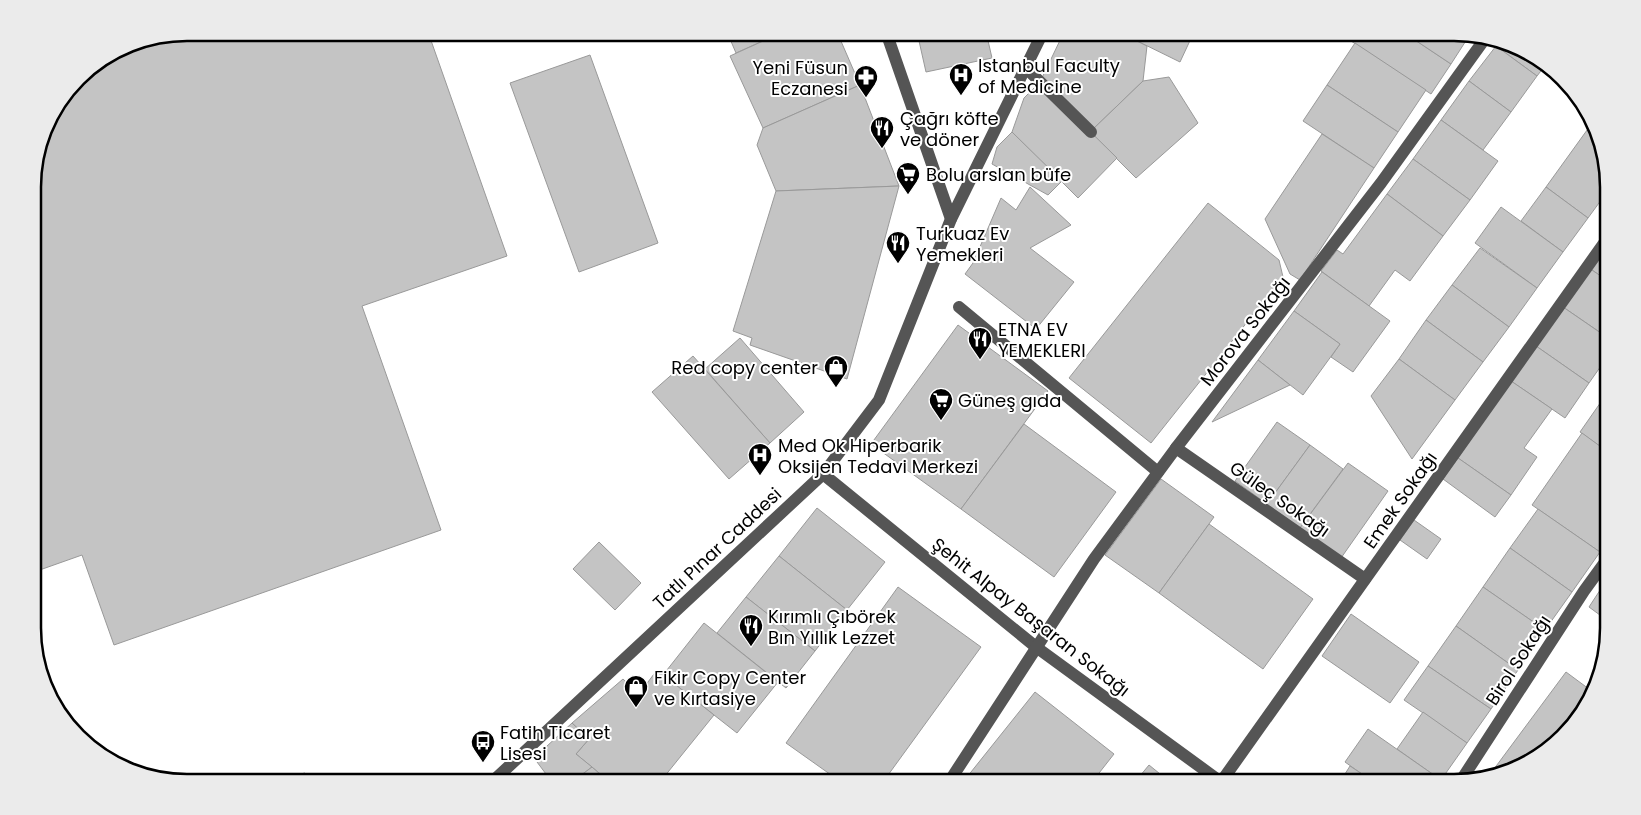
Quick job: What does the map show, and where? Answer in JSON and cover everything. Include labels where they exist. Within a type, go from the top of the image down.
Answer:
[{"type":"street","points":[[889,41],[951,219]]},
{"type":"street","name":"Tatlı Pınar Caddesi","points":[[501,774],[823,474],[879,400],[951,219],[1039,41]]},
{"type":"street","name":"Morova Sokağı","points":[[955,773],[1094,559],[1176,448],[1375,191],[1481,44]]},
{"type":"street","points":[[1026,68],[1091,132]]},
{"type":"street","name":"Emek Sokağı","points":[[1227,773],[1600,249]]},
{"type":"street","points":[[959,307],[1158,472]]},
{"type":"street","name":"Güleç Sokağı","points":[[1176,448],[1365,580]]},
{"type":"street","name":"Şehit Alpay Başaran Sokağı","points":[[823,474],[1036,647],[1209,773]]},
{"type":"street","name":"Birol Sokağı","points":[[1466,773],[1600,569]]},
{"type":"building","points":[[188,41],[431,41],[507,256],[362,306],[441,530],[114,645],[82,555],[41,569],[42,178],[46,150],[61,114],[84,84],[114,61],[132,52],[159,44]]},
{"type":"building","points":[[731,41],[763,41],[736,53]]},
{"type":"building","points":[[763,41],[841,41],[860,85],[763,128],[730,56]]},
{"type":"building","points":[[919,41],[988,41],[992,58],[926,72]]},
{"type":"building","points":[[1060,41],[1137,41],[1147,46],[1143,81],[1090,132],[1040,82]]},
{"type":"building","points":[[1137,41],[1190,41],[1180,62]]},
{"type":"building","points":[[1351,41],[1416,41],[1451,64],[1431,94]]},
{"type":"building","points":[[1416,41],[1465,42],[1451,64]]},
{"type":"building","points":[[1355,43],[1426,90],[1398,132],[1327,85]]},
{"type":"building","points":[[1495,48],[1500,49],[1537,76],[1511,112],[1469,81]]},
{"type":"building","points":[[1500,49],[1518,56],[1535,66],[1541,71],[1537,76]]},
{"type":"building","points":[[590,55],[658,243],[579,272],[510,83]]},
{"type":"building","points":[[1169,77],[1198,123],[1136,178],[1090,132],[1143,81]]},
{"type":"building","points":[[1469,81],[1511,112],[1483,150],[1441,120]]},
{"type":"building","points":[[1040,82],[1117,158],[1078,198],[1012,132],[1024,98]]},
{"type":"building","points":[[860,85],[899,186],[776,191],[757,145],[763,128]]},
{"type":"building","points":[[1327,85],[1398,132],[1374,168],[1303,121]]},
{"type":"building","points":[[1441,120],[1498,161],[1470,200],[1413,159]]},
{"type":"building","points":[[1588,129],[1595,150],[1600,202],[1588,218],[1546,187]]},
{"type":"building","points":[[1012,132],[1062,181],[1048,195],[992,164],[997,147]]},
{"type":"building","points":[[1322,134],[1374,168],[1300,280],[1290,274],[1265,219]]},
{"type":"building","points":[[1413,159],[1470,200],[1443,236],[1387,194]]},
{"type":"building","points":[[899,186],[847,379],[750,345],[752,338],[733,331],[776,191]]},
{"type":"building","points":[[1030,187],[1071,225],[1030,248],[1074,282],[1036,329],[965,274],[973,263],[1001,198],[1016,210]]},
{"type":"building","points":[[1546,187],[1588,218],[1563,252],[1521,221]]},
{"type":"building","points":[[1387,194],[1443,236],[1410,281],[1395,270],[1369,306],[1321,271],[1337,250],[1343,254]]},
{"type":"building","points":[[1208,203],[1279,260],[1283,277],[1151,443],[1069,378]]},
{"type":"building","points":[[1501,207],[1563,252],[1537,288],[1475,243]]},
{"type":"building","points":[[1480,248],[1537,288],[1509,327],[1452,285]]},
{"type":"building","points":[[1600,253],[1600,276],[1589,268]]},
{"type":"building","points":[[1589,268],[1600,276],[1600,332],[1563,307]]},
{"type":"building","points":[[1322,272],[1390,321],[1353,372],[1331,357],[1340,344],[1294,311]]},
{"type":"building","points":[[1452,285],[1509,327],[1483,362],[1426,320]]},
{"type":"building","points":[[1563,307],[1600,332],[1600,367],[1589,383],[1536,346]]},
{"type":"building","points":[[1294,311],[1340,344],[1303,395],[1258,360]]},
{"type":"building","points":[[1426,320],[1483,362],[1455,400],[1399,359]]},
{"type":"building","points":[[958,325],[1048,391],[961,509],[871,444]]},
{"type":"building","points":[[740,338],[804,412],[770,443],[705,369]]},
{"type":"building","points":[[1536,346],[1589,383],[1565,418],[1511,381]]},
{"type":"building","points":[[693,356],[770,443],[729,479],[652,392]]},
{"type":"building","points":[[1399,359],[1455,400],[1412,459],[1371,396]]},
{"type":"building","points":[[1258,360],[1290,385],[1212,422]]},
{"type":"building","points":[[1511,381],[1552,409],[1524,448],[1537,457],[1511,495],[1458,458]]},
{"type":"building","points":[[1600,403],[1600,446],[1580,432]]},
{"type":"building","points":[[1277,422],[1310,445],[1267,504],[1235,481]]},
{"type":"building","points":[[1024,424],[1116,492],[1054,577],[961,509]]},
{"type":"building","points":[[1582,433],[1600,446],[1600,552],[1532,505]]},
{"type":"building","points":[[1310,445],[1343,469],[1300,528],[1267,504]]},
{"type":"building","points":[[1458,458],[1511,495],[1495,517],[1443,479]]},
{"type":"building","points":[[1348,463],[1388,491],[1341,558],[1300,528]]},
{"type":"building","points":[[1161,479],[1214,517],[1159,593],[1105,555]]},
{"type":"building","points":[[817,508],[885,562],[847,610],[779,556]]},
{"type":"building","points":[[1538,509],[1600,552],[1572,592],[1510,548]]},
{"type":"building","points":[[1414,520],[1441,539],[1427,559],[1400,540]]},
{"type":"building","points":[[1209,524],[1313,599],[1263,669],[1159,593]]},
{"type":"building","points":[[599,542],[641,583],[615,610],[573,569]]},
{"type":"building","points":[[1510,548],[1572,592],[1545,630],[1483,587]]},
{"type":"building","points":[[779,556],[847,610],[815,651],[746,597]]},
{"type":"building","points":[[898,587],[981,647],[889,773],[829,773],[786,743]]},
{"type":"building","points":[[1483,587],[1545,630],[1518,670],[1456,626]]},
{"type":"building","points":[[1600,590],[1600,615],[1589,607]]},
{"type":"building","points":[[746,597],[815,651],[786,688],[717,633]]},
{"type":"building","points":[[1351,614],[1419,662],[1390,703],[1322,656]]},
{"type":"building","points":[[704,623],[778,682],[737,733],[663,675]]},
{"type":"building","points":[[1456,626],[1518,670],[1491,709],[1428,666]]},
{"type":"building","points":[[1428,666],[1491,709],[1467,743],[1404,700]]},
{"type":"building","points":[[657,670],[714,715],[667,774],[600,774],[576,754],[589,739],[572,723],[623,679],[639,694]]},
{"type":"building","points":[[1566,672],[1587,687],[1575,709],[1550,737],[1518,759],[1495,767]]},
{"type":"building","points":[[1035,692],[1114,754],[1099,773],[970,773]]},
{"type":"building","points":[[1423,712],[1467,743],[1446,773],[1431,773],[1397,749]]},
{"type":"building","points":[[572,723],[589,739],[576,754],[592,767],[583,774],[546,774],[534,758]]},
{"type":"building","points":[[1368,729],[1431,773],[1361,773],[1345,762]]},
{"type":"building","points":[[1149,765],[1159,773],[1142,773]]},
{"type":"building","points":[[1350,766],[1361,773],[1346,773]]},
{"type":"building","points":[[592,767],[600,774],[583,774]]},
{"type":"place","name":"Istanbul Faculty of Medicine","points":[[961,96]]},
{"type":"place","name":"Yeni Füsun Eczanesi","points":[[866,98]]},
{"type":"place","name":"Çağrı köfte ve döner","points":[[882,149]]},
{"type":"place","name":"Bolu arslan büfe","points":[[908,195]]},
{"type":"place","name":"Turkuaz Ev Yemekleri","points":[[898,264]]},
{"type":"place","name":"ETNA EV YEMEKLERI","points":[[980,360]]},
{"type":"place","name":"Red copy center","points":[[836,388]]},
{"type":"place","name":"Güneş gıda","points":[[941,421]]},
{"type":"place","name":"Med Ok Hiperbarik Oksijen Tedavi Merkezi","points":[[760,476]]},
{"type":"place","name":"Kırımlı Çıbörek Bın Yıllık Lezzet","points":[[751,647]]},
{"type":"place","name":"Fikir Copy Center ve Kırtasiye","points":[[636,708]]},
{"type":"place","name":"Fatih Ticaret Lisesi","points":[[483,763]]}]
